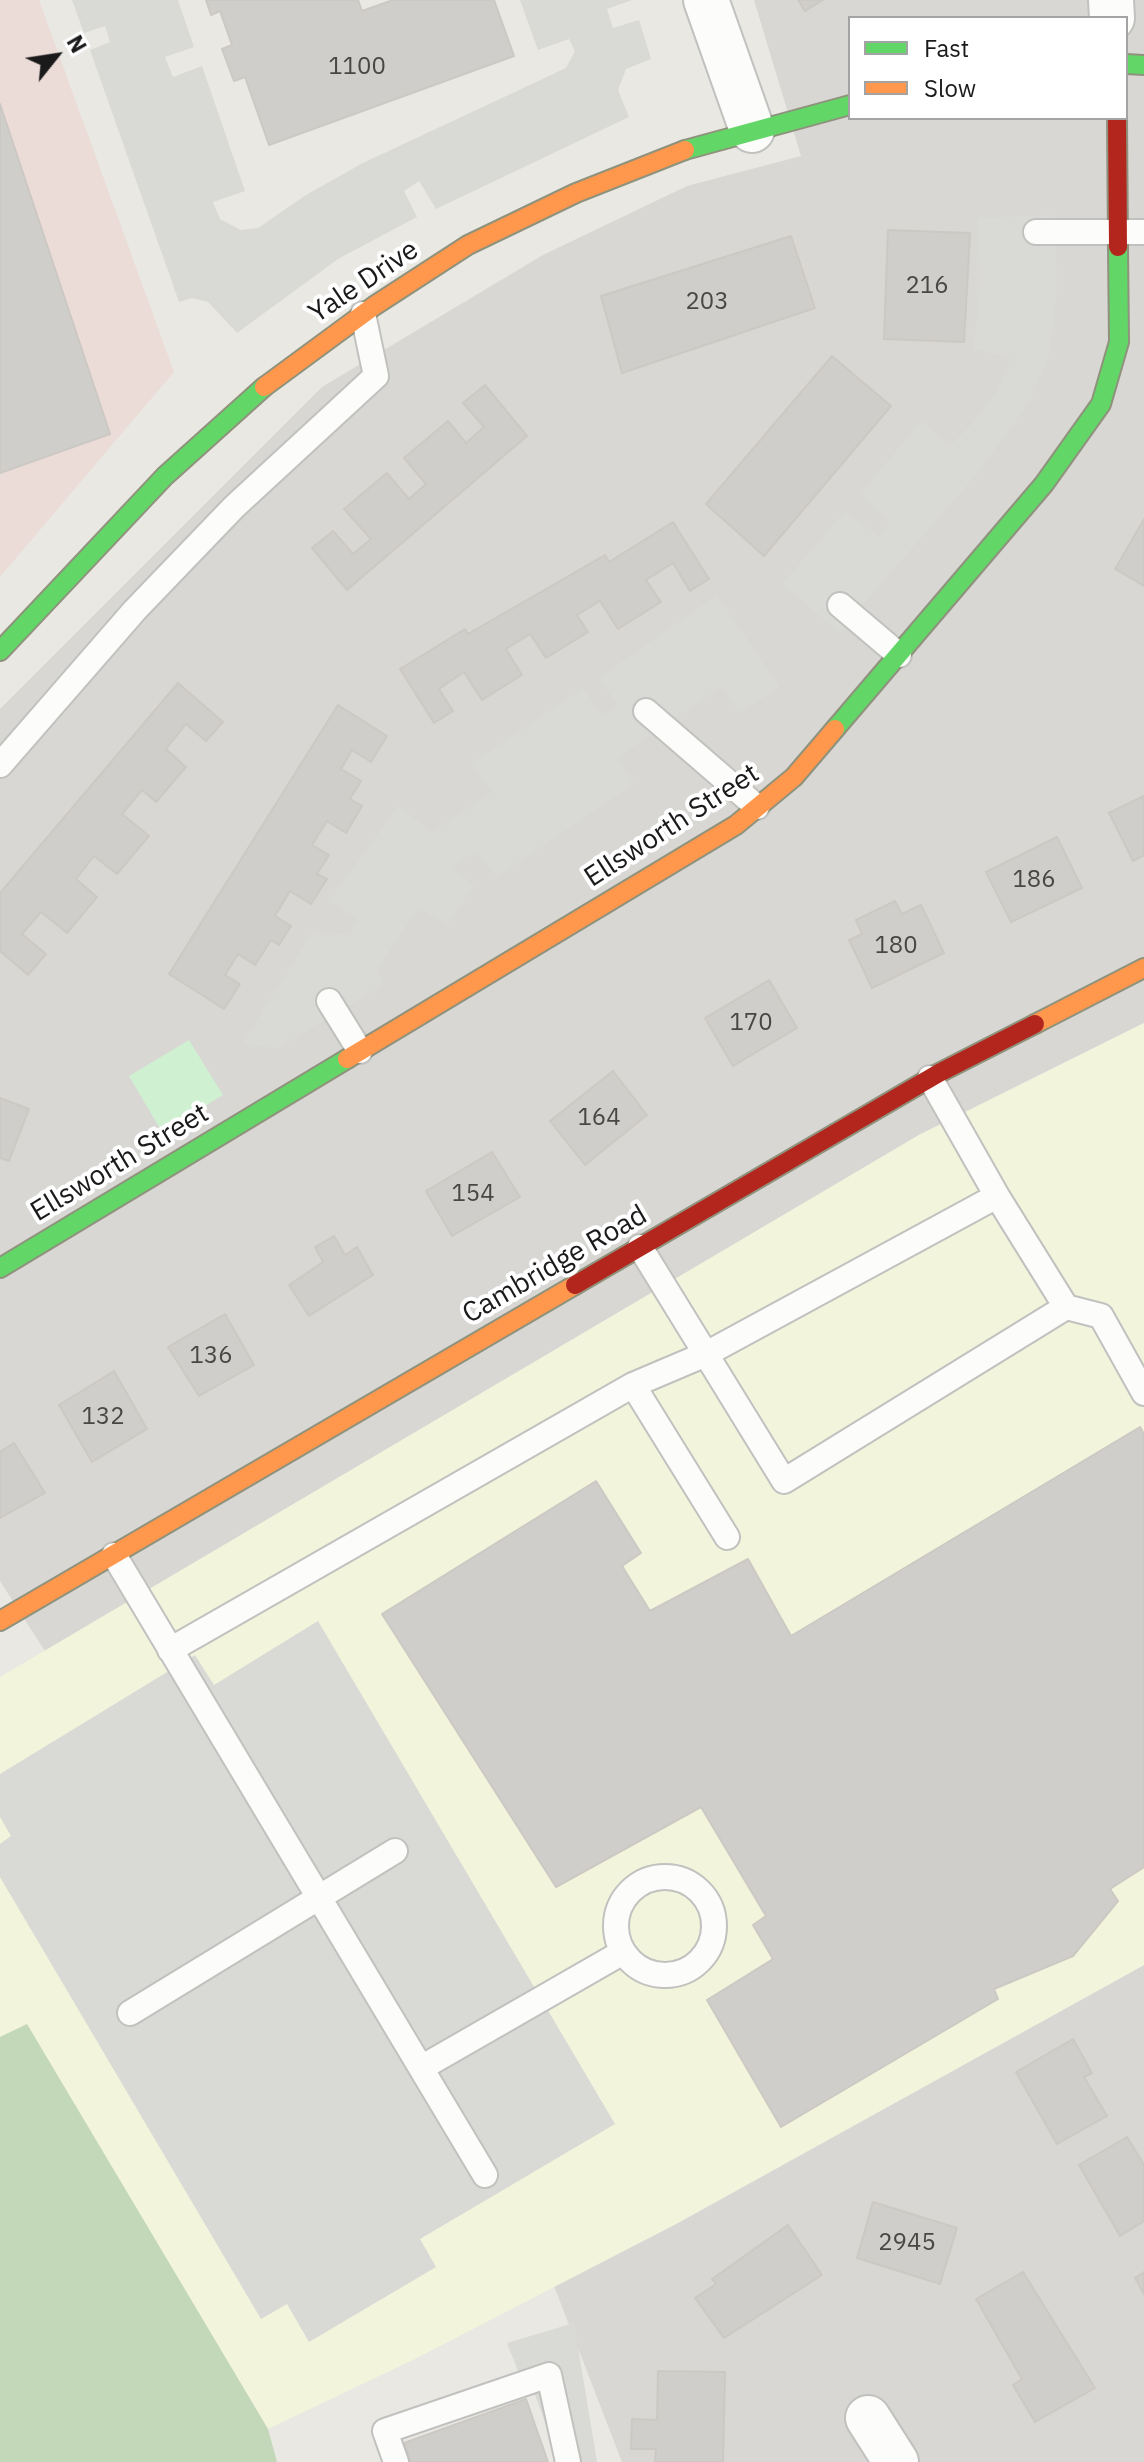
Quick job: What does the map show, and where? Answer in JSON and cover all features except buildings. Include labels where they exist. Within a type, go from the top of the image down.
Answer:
[{"type":"street","points":[[706,0],[752,130]]},
{"type":"street","name":"Yale Drive","points":[[0,651],[165,476],[273,379],[363,314],[468,245],[576,193],[668,155],[848,106]]},
{"type":"street","name":"Ellsworth Street","points":[[0,1268],[736,825],[794,777],[1044,484],[1101,404],[1119,342],[1117,120]]},
{"type":"street","name":"Cambridge Road","points":[[0,1621],[930,1078],[1144,968]]},
{"type":"street","points":[[868,2418],[896,2462]]},
{"type":"lane","points":[[1036,232],[1144,232]]},
{"type":"lane","points":[[0,765],[135,610],[234,507],[376,376],[363,314]]},
{"type":"lane","points":[[840,605],[899,655]]},
{"type":"lane","points":[[646,711],[757,807]]},
{"type":"lane","points":[[329,1001],[360,1051]]},
{"type":"lane","points":[[930,1078],[997,1196],[1066,1307],[1101,1316],[1144,1393]]},
{"type":"lane","points":[[170,1650],[633,1385],[706,1354],[997,1196]]},
{"type":"lane","points":[[640,1247],[784,1481],[1066,1307]]},
{"type":"lane","points":[[633,1385],[727,1537]]},
{"type":"lane","points":[[114,1555],[485,2175]]},
{"type":"lane","points":[[130,2013],[395,1851]]},
{"type":"lane","points":[[675,1878],[699,1891],[706,1899],[714,1931],[706,1953],[686,1971],[669,1975],[645,1971],[623,1952],[617,1936],[617,1916],[623,1901],[645,1881],[675,1878]]},
{"type":"lane","points":[[421,2068],[623,1952]]},
{"type":"lane","points":[[396,2462],[385,2431],[549,2375],[568,2462]]},
{"type":"shaded area","points":[[0,0],[39,0],[174,372],[0,577]]},
{"type":"shaded area","points":[[72,0],[178,0],[194,47],[165,57],[173,77],[202,66],[245,191],[213,202],[220,219],[241,230],[258,228],[306,195],[363,163],[566,68],[575,51],[569,39],[538,50],[520,0],[632,0],[607,9],[613,28],[639,20],[651,59],[626,69],[618,90],[629,117],[436,209],[419,181],[404,191],[417,217],[338,259],[237,333],[208,302],[192,298],[179,302],[90,50],[110,42],[105,26],[84,33]]},
{"type":"shaded area","points":[[754,0],[1144,0],[1144,1023],[919,1135],[45,1651],[0,1581],[0,709],[322,387],[543,255],[687,186],[801,156]]},
{"type":"shaded area","points":[[1055,215],[1057,286],[1050,353],[1029,403],[977,474],[839,632],[782,584],[845,511],[879,536],[890,522],[860,494],[922,420],[950,446],[995,394],[1011,358],[974,349],[980,285],[978,218]]},
{"type":"shaded area","points":[[717,595],[780,687],[739,713],[721,687],[618,757],[634,784],[497,877],[476,851],[452,867],[474,886],[448,925],[418,908],[378,968],[383,985],[278,1048],[242,1044],[313,931],[349,935],[358,919],[329,901],[398,806],[432,832],[492,792],[471,764],[583,688],[602,716],[618,706],[599,678]]},
{"type":"shaded area","points":[[1144,1023],[1144,1965],[676,2224],[415,2359],[268,2429],[27,2025],[0,2037],[0,1677],[919,1135]]},
{"type":"shaded area","points":[[189,1040],[223,1095],[162,1132],[129,1076]]},
{"type":"shaded area","points":[[318,1621],[615,2124],[420,2239],[436,2267],[309,2342],[287,2304],[261,2319],[0,1877],[0,1844],[11,1836],[0,1817],[0,1774],[195,1655],[214,1685]]},
{"type":"shaded area","points":[[1144,1965],[1144,2462],[622,2462],[554,2286],[676,2224]]},
{"type":"shaded area","points":[[27,2024],[268,2429],[277,2462],[0,2462],[0,2037]]},
{"type":"shaded area","points":[[574,2323],[597,2462],[552,2462],[559,2460],[535,2395],[528,2396],[507,2343]]},
{"type":"traffic: fast","points":[[1128,64],[1144,65]]},
{"type":"traffic: fast","points":[[685,150],[848,106]]},
{"type":"traffic: fast","points":[[835,729],[1044,484],[1101,404],[1119,342],[1118,247]]},
{"type":"traffic: fast","points":[[0,651],[165,476],[264,387]]},
{"type":"traffic: fast","points":[[0,1268],[347,1059]]},
{"type":"traffic: slow","points":[[264,387],[374,306],[468,245],[576,193],[685,150]]},
{"type":"traffic: slow","points":[[347,1059],[736,825],[794,777],[835,729]]},
{"type":"traffic: slow","points":[[1035,1024],[1144,968]]},
{"type":"traffic: slow","points":[[0,1621],[575,1285]]},
{"type":"traffic: jam","points":[[1117,120],[1118,247]]},
{"type":"traffic: jam","points":[[575,1285],[939,1073],[1035,1024]]}]
